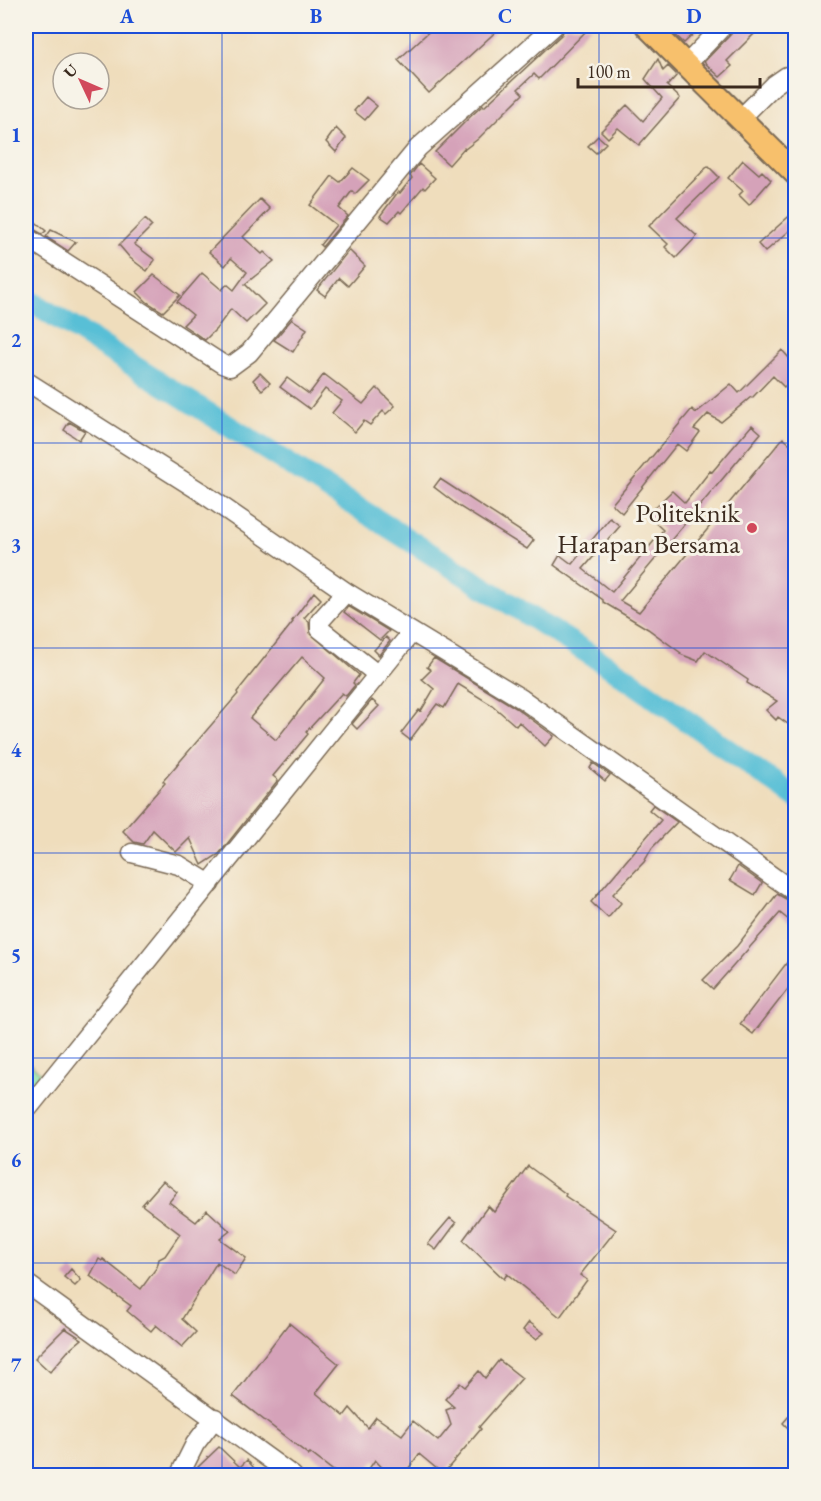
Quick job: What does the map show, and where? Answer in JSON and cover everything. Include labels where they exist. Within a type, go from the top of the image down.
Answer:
[{"type":"main road","points":[[647,26],[686,65],[746,112],[795,174]]},
{"type":"street","points":[[26,237],[230,367],[249,352],[418,148],[554,26]]},
{"type":"street","points":[[686,65],[723,26]]},
{"type":"street","points":[[746,112],[792,78]]},
{"type":"street","points":[[26,381],[201,492],[346,592],[522,699],[795,894]]},
{"type":"street","points":[[346,592],[320,621],[320,629],[378,675]]},
{"type":"street","points":[[26,1111],[412,632]]},
{"type":"street","points":[[132,853],[179,865],[210,884]]},
{"type":"street","points":[[26,1283],[293,1476]]},
{"type":"street","points":[[179,1476],[195,1444],[215,1418]]},
{"type":"green space","points":[[26,1061],[46,1077],[26,1100]]},
{"type":"building","points":[[435,26],[502,26],[429,93],[398,60]]},
{"type":"building","points":[[565,26],[591,26],[539,79],[534,74],[518,89],[523,94],[478,139],[464,148],[449,165],[435,152],[470,117],[483,105],[484,107],[562,34]]},
{"type":"building","points":[[666,26],[702,26],[684,43]]},
{"type":"building","points":[[734,26],[751,26],[757,31],[727,61],[732,66],[720,77],[704,62],[731,34]]},
{"type":"building","points":[[658,59],[663,71],[668,66],[677,75],[667,86],[680,98],[639,145],[618,128],[608,138],[601,131],[627,105],[643,121],[662,98],[645,79]]},
{"type":"building","points":[[366,97],[377,106],[365,120],[354,111]]},
{"type":"building","points":[[336,128],[346,138],[336,152],[326,142]]},
{"type":"building","points":[[598,136],[606,143],[596,153],[588,146]]},
{"type":"building","points":[[743,160],[759,174],[762,171],[771,180],[749,205],[739,195],[743,191],[728,178]]},
{"type":"building","points":[[419,164],[435,178],[389,222],[380,216],[412,178],[410,176]]},
{"type":"building","points":[[708,166],[719,177],[677,218],[697,236],[676,258],[665,247],[668,244],[649,226]]},
{"type":"building","points":[[353,168],[369,180],[355,194],[352,191],[339,208],[348,216],[322,247],[320,245],[336,225],[310,205],[332,176],[340,182]]},
{"type":"building","points":[[260,199],[270,209],[243,237],[262,254],[264,252],[274,261],[245,284],[265,304],[246,323],[231,309],[205,340],[183,325],[193,315],[177,302],[202,273],[222,290],[227,284],[234,290],[247,272],[231,258],[225,266],[209,252]]},
{"type":"building","points":[[795,211],[795,226],[765,252],[758,244]]},
{"type":"building","points":[[31,218],[46,231],[42,234],[26,225]]},
{"type":"building","points":[[145,219],[152,226],[134,244],[155,260],[147,271],[130,258],[119,245]]},
{"type":"building","points":[[51,230],[76,242],[68,251],[46,237]]},
{"type":"building","points":[[349,250],[365,266],[348,286],[339,278],[325,296],[317,290]]},
{"type":"building","points":[[154,275],[180,295],[163,312],[147,302],[137,292]]},
{"type":"building","points":[[292,319],[307,329],[293,352],[274,340]]},
{"type":"building","points":[[782,350],[790,359],[795,353],[795,376],[784,387],[773,376],[752,398],[721,422],[708,414],[694,429],[700,432],[686,451],[677,444],[622,513],[612,504],[692,409],[696,413],[731,384],[739,393]]},
{"type":"building","points":[[260,373],[270,383],[262,390],[253,380]]},
{"type":"building","points":[[324,374],[363,404],[377,388],[395,406],[386,414],[383,411],[370,425],[364,421],[355,432],[332,413],[342,401],[325,389],[310,409],[280,387],[287,378],[309,394]]},
{"type":"building","points":[[69,422],[85,431],[79,440],[64,430]]},
{"type":"building","name":"Politeknik Harapan Bersama","points":[[752,425],[761,433],[620,601],[639,612],[783,438],[795,448],[795,729],[778,717],[776,720],[766,710],[777,701],[747,683],[748,680],[705,651],[698,661],[680,654],[648,629],[603,602],[554,565],[560,555],[572,564],[610,518],[620,526],[583,569],[612,592],[663,530],[647,515],[672,491],[685,503],[710,471],[712,472]]},
{"type":"building","points":[[440,479],[534,540],[527,549],[460,507],[434,487]]},
{"type":"building","points":[[314,592],[321,599],[304,618],[309,622],[310,633],[359,675],[353,683],[355,685],[346,696],[342,693],[306,732],[308,734],[273,776],[278,780],[219,854],[202,865],[190,838],[176,852],[153,830],[143,844],[134,842],[123,831],[238,694],[237,692]],"holes":[[[302,657],[325,678],[276,740],[250,718]]]},
{"type":"building","points":[[348,606],[389,631],[380,640],[344,612]]},
{"type":"building","points":[[386,637],[390,641],[379,655],[374,650]]},
{"type":"building","points":[[434,658],[516,708],[554,736],[545,746],[519,722],[516,726],[492,705],[458,684],[444,708],[437,704],[410,740],[401,733],[419,710],[421,711],[434,689],[422,679],[431,670],[427,667]]},
{"type":"building","points":[[372,700],[379,706],[357,729],[352,724]]},
{"type":"building","points":[[593,763],[610,775],[605,781],[590,768]]},
{"type":"building","points":[[653,805],[677,822],[652,848],[644,862],[613,894],[621,903],[608,918],[591,902],[661,820],[649,810]]},
{"type":"building","points":[[738,866],[762,883],[755,895],[730,880]]},
{"type":"building","points":[[777,894],[795,904],[795,925],[780,913],[713,989],[703,980],[737,946]]},
{"type":"building","points":[[795,952],[795,980],[753,1034],[740,1024]]},
{"type":"building","points":[[528,1166],[566,1194],[565,1196],[616,1230],[580,1275],[587,1280],[560,1317],[507,1274],[504,1279],[463,1240],[488,1206],[494,1212]]},
{"type":"building","points":[[163,1181],[177,1192],[169,1202],[196,1222],[207,1210],[230,1231],[220,1239],[246,1258],[235,1275],[217,1262],[182,1319],[196,1332],[182,1347],[156,1325],[151,1331],[127,1311],[131,1306],[90,1276],[99,1259],[102,1261],[103,1259],[141,1289],[157,1267],[159,1259],[165,1256],[180,1234],[142,1205]]},
{"type":"building","points":[[450,1218],[456,1223],[436,1250],[428,1244]]},
{"type":"building","points":[[71,1269],[81,1280],[75,1286],[64,1277]]},
{"type":"building","points":[[529,1322],[544,1333],[536,1339],[523,1330]]},
{"type":"building","points":[[289,1323],[339,1364],[316,1393],[344,1416],[350,1408],[368,1428],[376,1417],[402,1435],[413,1421],[438,1441],[451,1425],[446,1410],[454,1407],[445,1399],[460,1383],[465,1387],[479,1371],[485,1378],[499,1360],[522,1378],[479,1427],[481,1429],[443,1474],[419,1454],[403,1476],[390,1476],[375,1460],[364,1476],[340,1476],[233,1396]]},
{"type":"building","points":[[65,1328],[82,1339],[50,1372],[35,1358]]},
{"type":"building","points":[[795,1409],[795,1435],[783,1423]]},
{"type":"building","points":[[219,1447],[240,1467],[247,1460],[261,1476],[207,1476],[198,1467]]},
{"type":"waterway","points":[[26,298],[621,674],[796,798]]},
{"type":"place","name":"Politeknik Harapan Bersama","points":[[752,528]]}]
